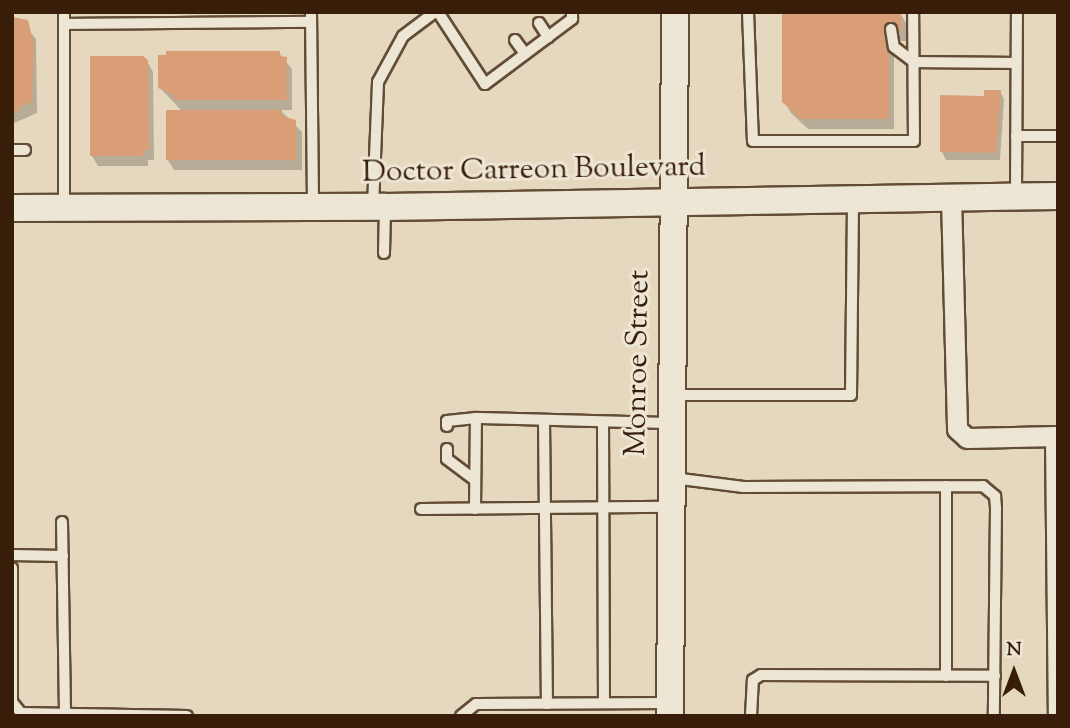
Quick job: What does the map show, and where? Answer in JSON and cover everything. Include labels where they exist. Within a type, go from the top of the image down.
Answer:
[{"type":"main road","name":"Monroe Street","points":[[670,709],[669,477],[676,203],[675,12]]},
{"type":"main road","name":"Doctor Carreon Boulevard","points":[[12,208],[313,208],[1058,196]]},
{"type":"street","points":[[951,197],[957,429],[967,438],[1056,436],[1058,716]]},
{"type":"lane","points":[[64,12],[64,208]]},
{"type":"lane","points":[[384,253],[379,207],[377,82],[403,36],[436,12],[485,84],[572,19],[572,12]]},
{"type":"lane","points":[[748,12],[749,119],[753,141],[914,141],[913,12]]},
{"type":"lane","points":[[1016,197],[1017,12]]},
{"type":"lane","points":[[64,24],[311,17],[313,208]]},
{"type":"lane","points":[[539,23],[548,37]]},
{"type":"lane","points":[[891,29],[894,47],[914,62],[1016,63]]},
{"type":"lane","points":[[515,40],[525,54]]},
{"type":"lane","points":[[1016,136],[1058,136]]},
{"type":"lane","points":[[12,150],[25,150]]},
{"type":"lane","points":[[672,395],[850,395],[853,198]]},
{"type":"lane","points":[[447,426],[447,421],[476,418],[671,423]]},
{"type":"lane","points":[[475,509],[476,418]]},
{"type":"lane","points":[[544,421],[547,704]]},
{"type":"lane","points":[[603,422],[604,703]]},
{"type":"lane","points":[[447,449],[447,459],[475,480]]},
{"type":"lane","points":[[669,477],[743,487],[982,486],[995,496],[994,716]]},
{"type":"lane","points":[[946,486],[946,676]]},
{"type":"lane","points":[[421,509],[669,507]]},
{"type":"lane","points":[[62,522],[65,715]]},
{"type":"lane","points":[[12,555],[63,556]]},
{"type":"lane","points":[[12,569],[12,702],[21,713],[187,716]]},
{"type":"lane","points":[[751,716],[753,680],[761,676],[995,676]]},
{"type":"lane","points":[[461,716],[477,704],[604,703],[670,709]]},
{"type":"building","points":[[782,12],[901,12],[901,31],[889,31],[889,119],[801,119],[782,102]]},
{"type":"building","points":[[12,17],[28,20],[34,45],[32,102],[19,107],[19,112],[12,112]]},
{"type":"building","points":[[166,51],[280,51],[280,56],[287,57],[287,100],[174,100],[174,95],[158,88],[158,55],[166,55]]},
{"type":"building","points":[[90,56],[143,56],[148,60],[149,150],[143,150],[143,156],[90,156]]},
{"type":"building","points":[[984,90],[1001,90],[996,153],[940,152],[940,95],[984,96]]},
{"type":"building","points":[[166,110],[282,110],[282,116],[296,120],[296,160],[166,160]]}]
